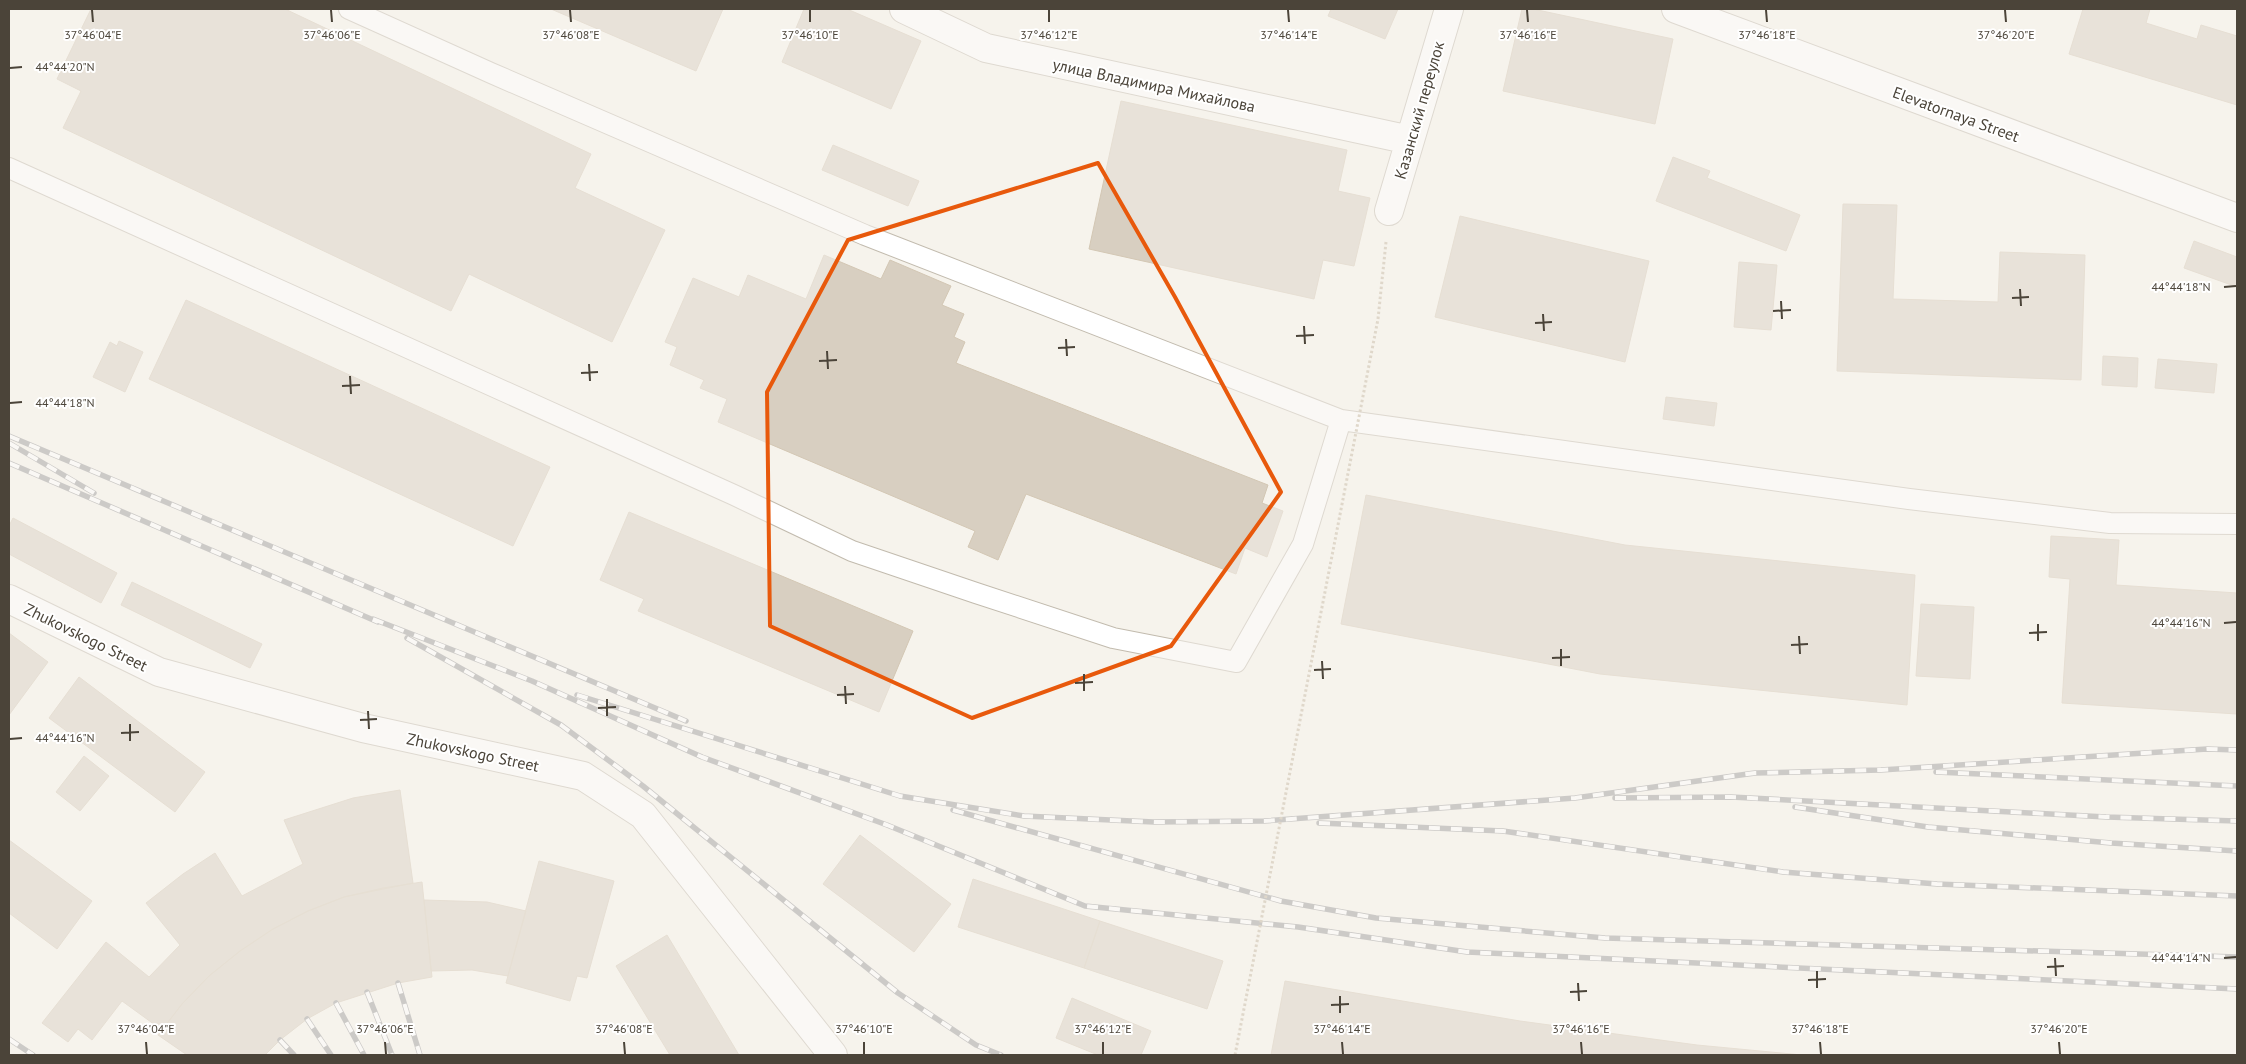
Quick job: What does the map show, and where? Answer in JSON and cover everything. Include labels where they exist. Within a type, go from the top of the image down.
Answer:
[{"type":"street","name":"улица Владимира Михайлова","points":[[904,9],[986,48],[1410,140]]},
{"type":"street","name":"Казанский переулок","points":[[1390,211],[1448,9]]},
{"type":"street","name":"Elevatornaya Street","points":[[1676,9],[2237,218]]},
{"type":"street","name":"Zhukovskogo Street","points":[[9,599],[159,672],[363,728],[584,776],[643,815],[833,1055]]},
{"type":"lane","points":[[350,9],[491,73],[865,235],[1340,420],[1909,499],[2110,523],[2237,524]]},
{"type":"lane","points":[[9,168],[734,494],[852,551],[1113,638],[1236,662],[1303,544],[1340,420]]},
{"type":"path","points":[[1235,1055],[1378,320],[1390,211]]},
{"type":"highlighted area","points":[[1098,163],[1175,297],[1281,492],[1171,646],[972,718],[770,626],[767,392],[848,240]]},
{"type":"building","points":[[91,9],[285,9],[591,154],[575,188],[665,230],[612,342],[469,274],[451,311],[63,128],[81,91],[57,79]]},
{"type":"building","points":[[551,9],[723,9],[696,71]]},
{"type":"building","points":[[804,9],[847,9],[921,41],[891,109],[782,62]]},
{"type":"building","points":[[1331,9],[1398,9],[1385,39],[1328,16]]},
{"type":"building","points":[[1522,9],[1533,9],[1673,39],[1655,124],[1503,91]]},
{"type":"building","points":[[2083,9],[2150,9],[2146,23],[2197,39],[2201,25],[2237,36],[2237,105],[2069,54]]},
{"type":"building","points":[[1121,101],[1347,150],[1338,191],[1370,198],[1354,266],[1323,260],[1314,299],[1089,249]]},
{"type":"building","points":[[833,145],[919,181],[908,206],[822,170]]},
{"type":"building","points":[[1673,157],[1710,171],[1707,178],[1800,215],[1786,251],[1656,201]]},
{"type":"building","points":[[1843,204],[1897,205],[1893,299],[1998,302],[2000,252],[2085,255],[2081,380],[1837,371]]},
{"type":"building","points":[[1460,216],[1649,261],[1625,362],[1435,317]]},
{"type":"building","points":[[2194,241],[2237,257],[2237,287],[2184,268]]},
{"type":"building","points":[[824,255],[881,279],[890,260],[951,286],[942,305],[964,314],[954,337],[965,342],[956,363],[1268,485],[1262,503],[1283,511],[1267,557],[1245,548],[1236,574],[1026,494],[998,560],[968,547],[975,531],[718,422],[727,399],[700,388],[704,380],[670,365],[677,347],[665,342],[693,278],[739,297],[748,275],[806,299]]},
{"type":"building","points":[[1739,262],[1777,265],[1771,330],[1734,327]]},
{"type":"building","points":[[186,300],[550,467],[513,546],[149,379]]},
{"type":"building","points":[[119,341],[143,352],[125,392],[93,377],[110,342],[117,346]]},
{"type":"building","points":[[2103,356],[2138,358],[2137,387],[2102,385]]},
{"type":"building","points":[[2158,359],[2217,364],[2214,393],[2155,388]]},
{"type":"building","points":[[1666,397],[1717,403],[1714,426],[1663,419]]},
{"type":"building","points":[[1366,495],[1625,545],[1915,575],[1907,705],[1600,674],[1341,624]]},
{"type":"building","points":[[629,512],[913,631],[879,712],[638,611],[644,599],[600,580]]},
{"type":"building","points":[[13,518],[117,573],[101,603],[9,554],[9,526]]},
{"type":"building","points":[[2051,536],[2119,540],[2116,585],[2237,593],[2237,714],[2062,703],[2070,579],[2049,577]]},
{"type":"building","points":[[132,582],[262,644],[250,668],[121,605]]},
{"type":"building","points":[[1921,604],[1974,607],[1970,679],[1916,676]]},
{"type":"building","points":[[9,633],[48,662],[9,715]]},
{"type":"building","points":[[79,677],[205,772],[175,812],[49,718]]},
{"type":"building","points":[[84,756],[109,776],[80,811],[56,792]]},
{"type":"building","points":[[400,790],[413,883],[344,897],[308,911],[273,929],[240,951],[209,976],[182,1004],[162,1030],[122,1001],[92,1040],[78,1029],[68,1042],[42,1023],[106,942],[149,977],[180,945],[146,903],[183,874],[215,853],[242,896],[303,864],[284,820],[353,798]]},
{"type":"building","points":[[860,835],[951,904],[914,952],[823,884]]},
{"type":"building","points":[[9,840],[92,901],[57,949],[9,913]]},
{"type":"building","points":[[539,861],[614,881],[587,978],[577,976],[570,1001],[506,983]]},
{"type":"building","points":[[973,879],[1100,921],[1084,968],[958,927]]},
{"type":"building","points":[[422,882],[432,977],[398,983],[336,1003],[307,1019],[280,1040],[265,1055],[187,1055],[158,1035],[182,1004],[209,976],[240,951],[273,929],[308,911],[344,897]]},
{"type":"building","points":[[424,900],[487,902],[526,911],[508,976],[472,970],[431,971]]},
{"type":"building","points":[[1100,921],[1223,961],[1207,1009],[1084,968]]},
{"type":"building","points":[[667,935],[739,1055],[670,1055],[616,966]]},
{"type":"building","points":[[1285,981],[1520,1021],[1697,1045],[1802,1055],[1271,1055]]},
{"type":"building","points":[[1072,998],[1151,1031],[1141,1055],[1098,1055],[1056,1038]]},
{"type":"railway","points":[[9,436],[686,721]]},
{"type":"railway","points":[[9,443],[94,493]]},
{"type":"railway","points":[[9,463],[378,622]]},
{"type":"railway","points":[[373,619],[532,681],[702,757],[887,825],[1085,906],[1298,927],[1467,952],[2237,989]]},
{"type":"railway","points":[[407,638],[561,725],[643,786],[898,993],[976,1045],[1001,1055]]},
{"type":"railway","points":[[577,695],[900,796],[1024,816],[1154,822],[1264,821],[1575,798],[1755,773],[1881,770],[2207,749],[2237,750]]},
{"type":"railway","points":[[1936,772],[2237,786]]},
{"type":"railway","points":[[1615,798],[1731,797],[2106,817],[2237,821]]},
{"type":"railway","points":[[1795,807],[1928,827],[2111,843],[2237,851]]},
{"type":"railway","points":[[953,810],[1281,901],[1376,918],[1605,938],[2237,957]]},
{"type":"railway","points":[[1319,823],[1503,831],[1783,872],[1937,884],[2237,896]]},
{"type":"railway","points":[[398,983],[420,1055]]},
{"type":"railway","points":[[367,992],[392,1055]]},
{"type":"railway","points":[[336,1003],[364,1055]]},
{"type":"railway","points":[[307,1019],[331,1055]]},
{"type":"railway","points":[[9,1039],[33,1055]]},
{"type":"railway","points":[[280,1040],[294,1055]]}]
